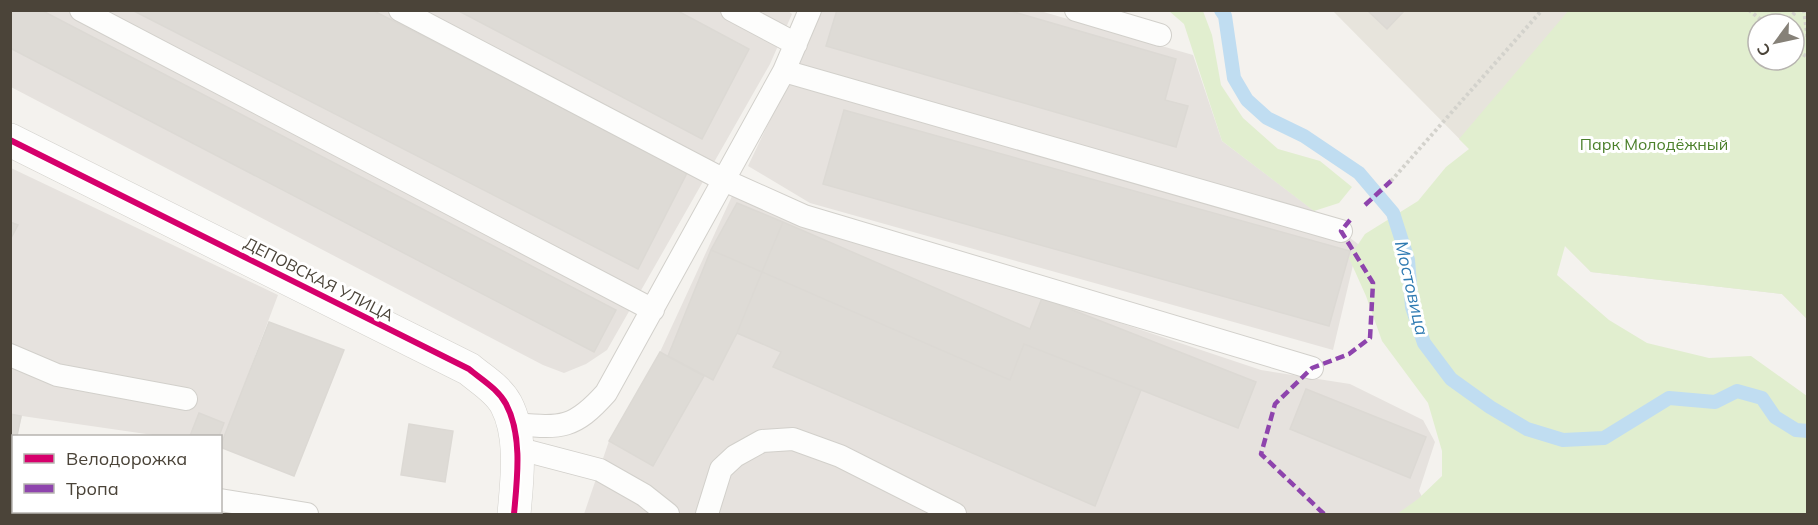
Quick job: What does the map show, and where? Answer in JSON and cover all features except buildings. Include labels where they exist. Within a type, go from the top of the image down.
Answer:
[{"type":"street","name":"ДЕПОВСКАЯ УЛИЦА","points":[[10,140],[470,369],[496,391],[506,405],[514,436],[518,477],[514,514]]},
{"type":"lane","points":[[81,10],[653,310]]},
{"type":"lane","points":[[400,10],[726,181],[804,216],[1312,368]]},
{"type":"lane","points":[[732,10],[796,44]]},
{"type":"lane","points":[[514,436],[570,425],[590,412],[606,393],[726,181],[784,71],[810,10]]},
{"type":"lane","points":[[1076,10],[1160,35]]},
{"type":"lane","points":[[784,71],[1341,231]]},
{"type":"lane","points":[[10,356],[57,375],[186,399]]},
{"type":"lane","points":[[514,436],[600,470],[644,495],[668,514]]},
{"type":"lane","points":[[707,514],[722,469],[735,456],[762,441],[793,439],[840,456],[955,514]]},
{"type":"lane","points":[[222,500],[307,514]]},
{"type":"path","points":[[1391,181],[1542,10]]},
{"type":"path","points":[[1804,10],[1808,41]]},
{"type":"shaded area","points":[[787,10],[792,14],[770,64],[607,350],[586,364],[564,373],[543,365],[11,87],[10,11]]},
{"type":"shaded area","points":[[822,11],[1040,11],[1193,55],[1222,141],[1358,244],[1333,350],[810,203],[748,166]]},
{"type":"shaded area","name":"Парк Молодёжный","points":[[1333,11],[1807,11],[1807,319],[1782,294],[1591,272]]},
{"type":"shaded area","points":[[11,168],[278,295],[222,443],[222,435],[153,435],[22,416],[17,435],[12,435],[11,472]]},
{"type":"shaded area","points":[[733,194],[1261,370],[1350,384],[1423,420],[1435,442],[1419,491],[1431,514],[584,514],[609,441],[660,352]]},
{"type":"green space","points":[[1569,10],[1807,11],[1807,319],[1782,294],[1591,272],[1565,246],[1557,275],[1609,320],[1647,343],[1709,358],[1751,356],[1807,396],[1807,514],[1397,514],[1418,499],[1442,476],[1442,451],[1428,403],[1382,341],[1349,258],[1365,234],[1418,201],[1446,167],[1469,149],[1459,139]]},
{"type":"green space","points":[[1169,11],[1203,11],[1212,35],[1221,85],[1243,118],[1278,149],[1320,161],[1352,187],[1339,203],[1314,211],[1222,141],[1184,24]]},
{"type":"waterway","name":"Мостовица","points":[[1221,10],[1225,16],[1234,78],[1247,100],[1267,118],[1304,136],[1359,173],[1393,213],[1408,260],[1412,307],[1424,343],[1451,379],[1490,407],[1527,429],[1563,440],[1604,438],[1669,398],[1715,402],[1737,391],[1762,398],[1775,417],[1796,430],[1808,431]]},
{"type":"marked path","points":[[1365,205],[1391,181]]},
{"type":"marked path","points":[[1324,514],[1261,454],[1275,404],[1312,368],[1349,354],[1370,338],[1373,283],[1341,231],[1350,220]]},
{"type":"cycle path","points":[[10,140],[469,369],[499,394],[511,417],[517,444],[514,514]]}]
